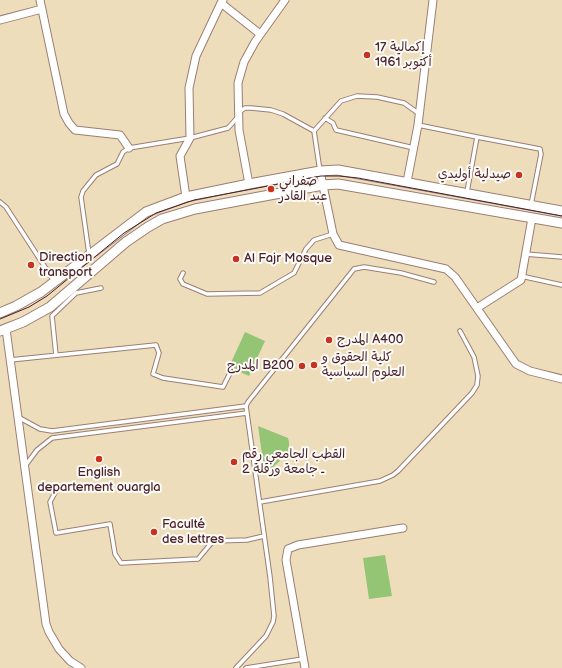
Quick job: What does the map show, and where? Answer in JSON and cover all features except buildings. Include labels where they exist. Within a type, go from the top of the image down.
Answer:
[{"type":"street","points":[[40,0],[64,114],[69,123],[75,130],[120,135],[129,148]]},
{"type":"street","points":[[249,184],[239,130],[238,115],[240,74],[250,51],[260,34],[285,0]]},
{"type":"street","points":[[407,182],[418,125],[418,113],[433,0]]},
{"type":"street","points":[[186,197],[180,156],[190,138],[189,88],[196,56],[222,2],[260,34]]},
{"type":"street","points":[[0,20],[42,9]]},
{"type":"street","points":[[0,313],[30,299],[55,282],[89,254],[146,212],[186,197],[320,171],[338,170],[562,211]]},
{"type":"street","points":[[320,171],[336,242],[344,247],[446,269],[455,276],[516,364],[530,371],[562,379]]},
{"type":"street","points":[[81,668],[65,655],[49,632],[10,360],[3,330],[50,306],[126,242],[162,219],[195,209],[323,185],[338,184],[562,224]]},
{"type":"street","points":[[477,308],[521,280],[532,218]]},
{"type":"street","points":[[304,668],[286,560],[288,549],[298,544],[403,528]]},
{"type":"lane","points":[[320,171],[314,131],[341,101],[357,96],[390,99],[409,106],[418,113]]},
{"type":"lane","points":[[89,254],[81,197],[96,176],[117,164],[123,152],[129,148],[190,138],[228,128],[245,108],[271,110],[283,114],[314,131]]},
{"type":"lane","points":[[325,118],[333,123],[336,130],[414,148]]},
{"type":"lane","points":[[418,125],[540,149],[541,154],[531,206]]},
{"type":"lane","points":[[467,194],[477,137]]},
{"type":"lane","points":[[0,202],[6,207],[55,282]]},
{"type":"lane","points":[[183,273],[180,279],[183,284],[207,294],[260,293],[294,273],[306,249],[314,240],[333,234]]},
{"type":"lane","points":[[525,254],[562,257]]},
{"type":"lane","points":[[236,668],[266,636],[273,622],[270,577],[246,406],[248,402],[356,267],[401,273],[434,282]]},
{"type":"lane","points":[[522,276],[562,285]]},
{"type":"lane","points":[[56,356],[52,316],[76,293],[102,288]]},
{"type":"lane","points":[[260,502],[380,480],[393,475],[398,471],[472,393],[477,385],[478,376],[474,357],[460,331]]},
{"type":"lane","points":[[10,360],[156,345],[159,353],[153,374],[163,378],[223,387],[229,375]]},
{"type":"lane","points":[[18,417],[40,429],[52,431],[246,406]]},
{"type":"lane","points":[[25,467],[37,450],[52,438],[247,413]]},
{"type":"lane","points":[[58,487],[50,502],[56,533],[110,524],[115,554],[121,563],[198,559],[213,541],[247,540],[264,536]]},
{"type":"lane","points":[[246,668],[303,659]]},
{"type":"green space","points":[[245,332],[265,341],[249,376],[229,367]]},
{"type":"green space","points":[[258,426],[288,438],[289,442],[289,452],[265,475]]},
{"type":"green space","points":[[385,555],[392,596],[369,599],[363,558]]},
{"type":"tram line","points":[[0,319],[29,307],[47,296],[124,233],[156,213],[194,200],[321,176],[358,178],[562,216]]},
{"type":"place","name":"إكمالية 17 أكتوبر 1961","points":[[367,55]]},
{"type":"place","name":"صيدلية أوليدي","points":[[519,175]]},
{"type":"place","name":"صفراني عبد القادر","points":[[271,189]]},
{"type":"place","name":"Al Fajr Mosque","points":[[236,259]]},
{"type":"place","name":"Direction transport","points":[[31,265]]},
{"type":"place","name":"المدرج A400","points":[[329,340]]},
{"type":"place","name":"كلية الحقوق و العلوم السياسية","points":[[314,365]]},
{"type":"place","name":"المدرج B200","points":[[302,366]]},
{"type":"place","name":"English departement ouargla","points":[[99,459]]},
{"type":"place","name":"القطب الجامعي رقم 2 ـ جامعة ورقلة","points":[[234,462]]},
{"type":"place","name":"Faculté des lettres","points":[[154,532]]}]
